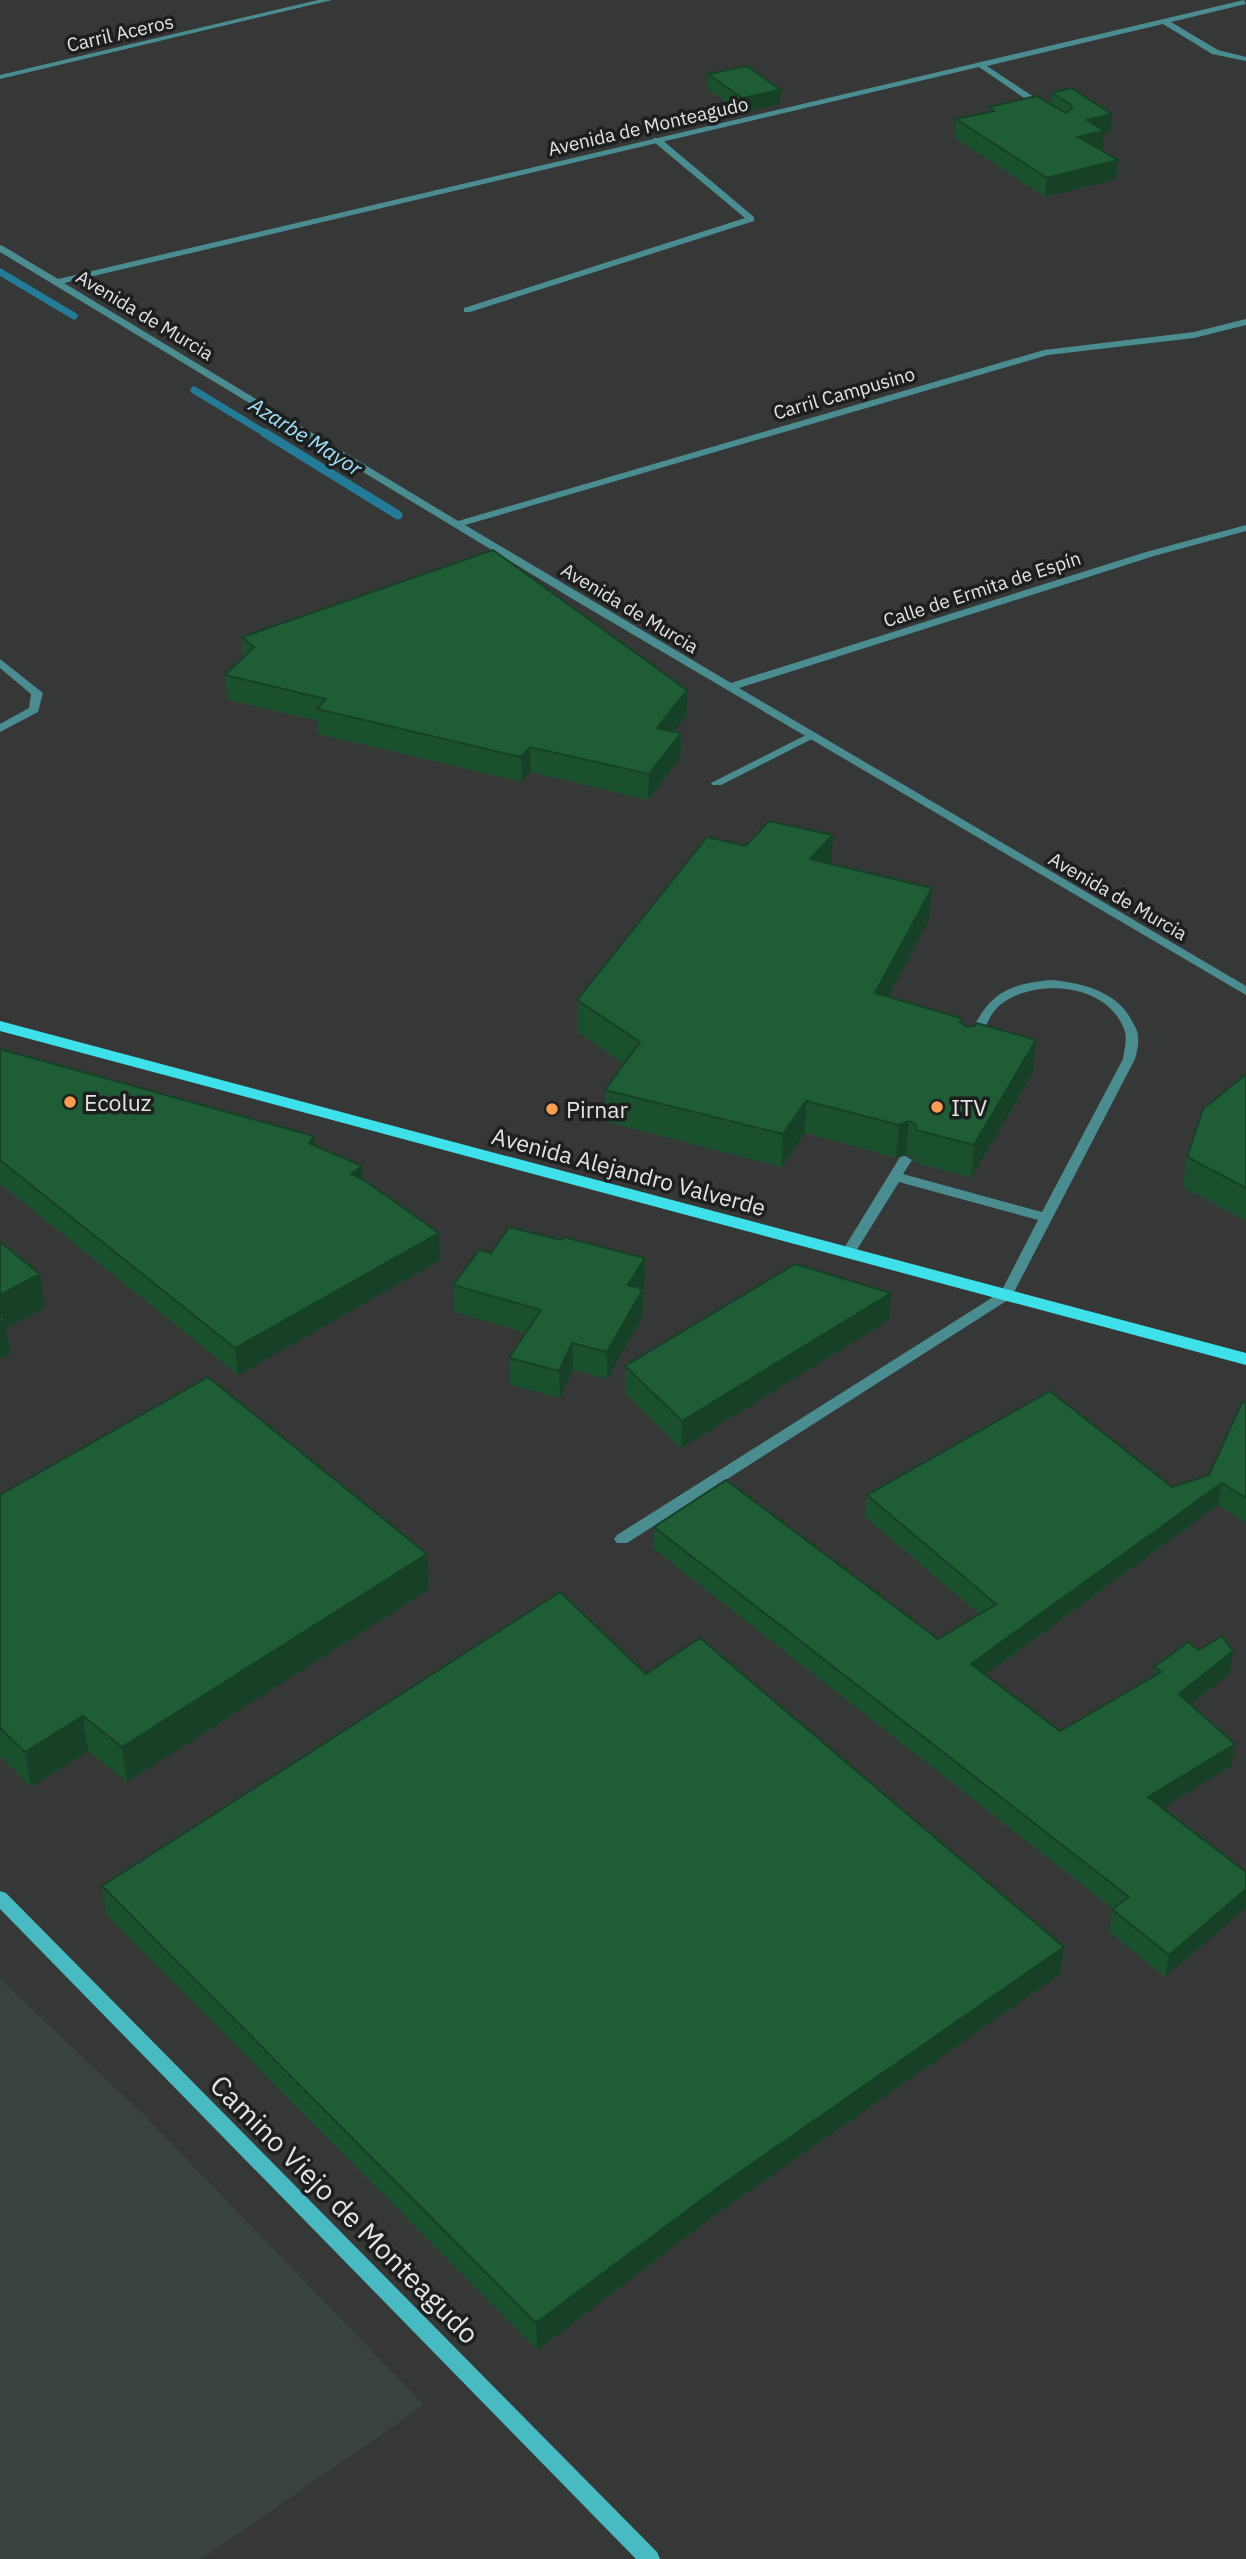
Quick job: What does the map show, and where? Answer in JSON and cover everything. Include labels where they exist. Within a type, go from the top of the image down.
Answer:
[{"type":"main road","name":"Avenida Alejandro Valverde","points":[[0,1026],[1246,1359]]},
{"type":"street","name":"Carril Aceros","points":[[0,77],[328,0]]},
{"type":"street","name":"Avenida de Monteagudo","points":[[57,282],[1246,2]]},
{"type":"street","points":[[1164,21],[1215,52],[1246,59]]},
{"type":"street","points":[[979,64],[1034,101],[1035,108]]},
{"type":"street","points":[[1023,111],[1035,108],[1048,116]]},
{"type":"street","points":[[467,310],[751,219],[657,139]]},
{"type":"street","name":"Avenida de Murcia","points":[[0,247],[729,687],[1246,991]]},
{"type":"street","name":"Carril Campusino","points":[[457,524],[1047,352],[1194,335],[1246,321]]},
{"type":"street","name":"Calle de Ermita de Espín","points":[[729,687],[1150,554],[1246,528]]},
{"type":"street","points":[[0,662],[37,693],[34,710],[0,729]]},
{"type":"street","points":[[717,783],[812,735]]},
{"type":"street","points":[[622,1539],[1006,1295],[1129,1059],[1132,1033],[1123,1016],[1102,997],[1082,988],[1048,984],[1023,988],[997,1000],[988,1010],[966,1052]]},
{"type":"street","points":[[848,1253],[905,1160]]},
{"type":"street","points":[[894,1176],[1047,1218]]},
{"type":"street","name":"Camino Viejo de Monteagudo","points":[[0,1898],[650,2559]]},
{"type":"shaded area","points":[[0,1979],[145,2116],[424,2405],[201,2559],[0,2559]]},
{"type":"building","points":[[747,66],[781,90],[742,98],[708,74]]},
{"type":"building","points":[[1071,88],[1112,114],[1087,120],[1104,131],[1078,137],[1118,160],[1047,178],[956,119],[994,111],[989,107],[1036,96],[1066,113],[1072,108],[1071,105],[1052,93]]},
{"type":"building","points":[[493,550],[687,690],[657,728],[681,733],[649,774],[530,747],[521,757],[317,709],[326,699],[225,675],[254,647],[242,637]]},
{"type":"building","points":[[769,821],[833,835],[810,859],[932,888],[875,993],[961,1018],[960,1022],[967,1027],[977,1023],[1036,1040],[974,1145],[916,1130],[916,1125],[909,1121],[899,1125],[806,1101],[783,1134],[605,1090],[640,1042],[577,1000],[707,837],[746,846]]},
{"type":"building","points":[[0,1049],[314,1136],[309,1143],[362,1166],[351,1174],[364,1180],[439,1233],[235,1348],[0,1160]]},
{"type":"building","points":[[1246,1074],[1246,1188],[1187,1157],[1203,1109]]},
{"type":"building","points":[[509,1227],[561,1240],[564,1237],[645,1258],[628,1285],[643,1289],[607,1352],[572,1343],[559,1371],[509,1358],[541,1310],[453,1285],[479,1250],[491,1253]]},
{"type":"building","points":[[0,1242],[40,1274],[0,1295]]},
{"type":"building","points":[[795,1264],[891,1293],[682,1421],[625,1366]]},
{"type":"building","points":[[208,1377],[427,1554],[122,1747],[83,1716],[25,1752],[0,1728],[0,1495]]},
{"type":"building","points":[[1050,1391],[1172,1487],[1209,1475],[1242,1402],[1246,1403],[1246,1498],[1222,1483],[971,1664],[1060,1731],[1161,1672],[1154,1667],[1188,1642],[1199,1650],[1222,1636],[1233,1651],[1179,1694],[1235,1744],[1148,1797],[1246,1872],[1246,1889],[1169,1955],[1112,1909],[1129,1897],[654,1527],[726,1480],[938,1639],[996,1604],[867,1495]]},
{"type":"building","points":[[560,1592],[646,1674],[700,1638],[1064,1947],[717,2188],[536,2323],[102,1886]]},
{"type":"waterway","name":"Azarbe Mayor","points":[[0,272],[74,316]]},
{"type":"waterway","name":"Azarbe Mayor","points":[[194,390],[268,435]]},
{"type":"waterway","name":"Azarbe Mayor","points":[[265,433],[398,515]]},
{"type":"place","name":"Ecoluz","points":[[70,1102]]},
{"type":"place","name":"ITV","points":[[937,1107]]},
{"type":"place","name":"Pirnar","points":[[552,1109]]}]
